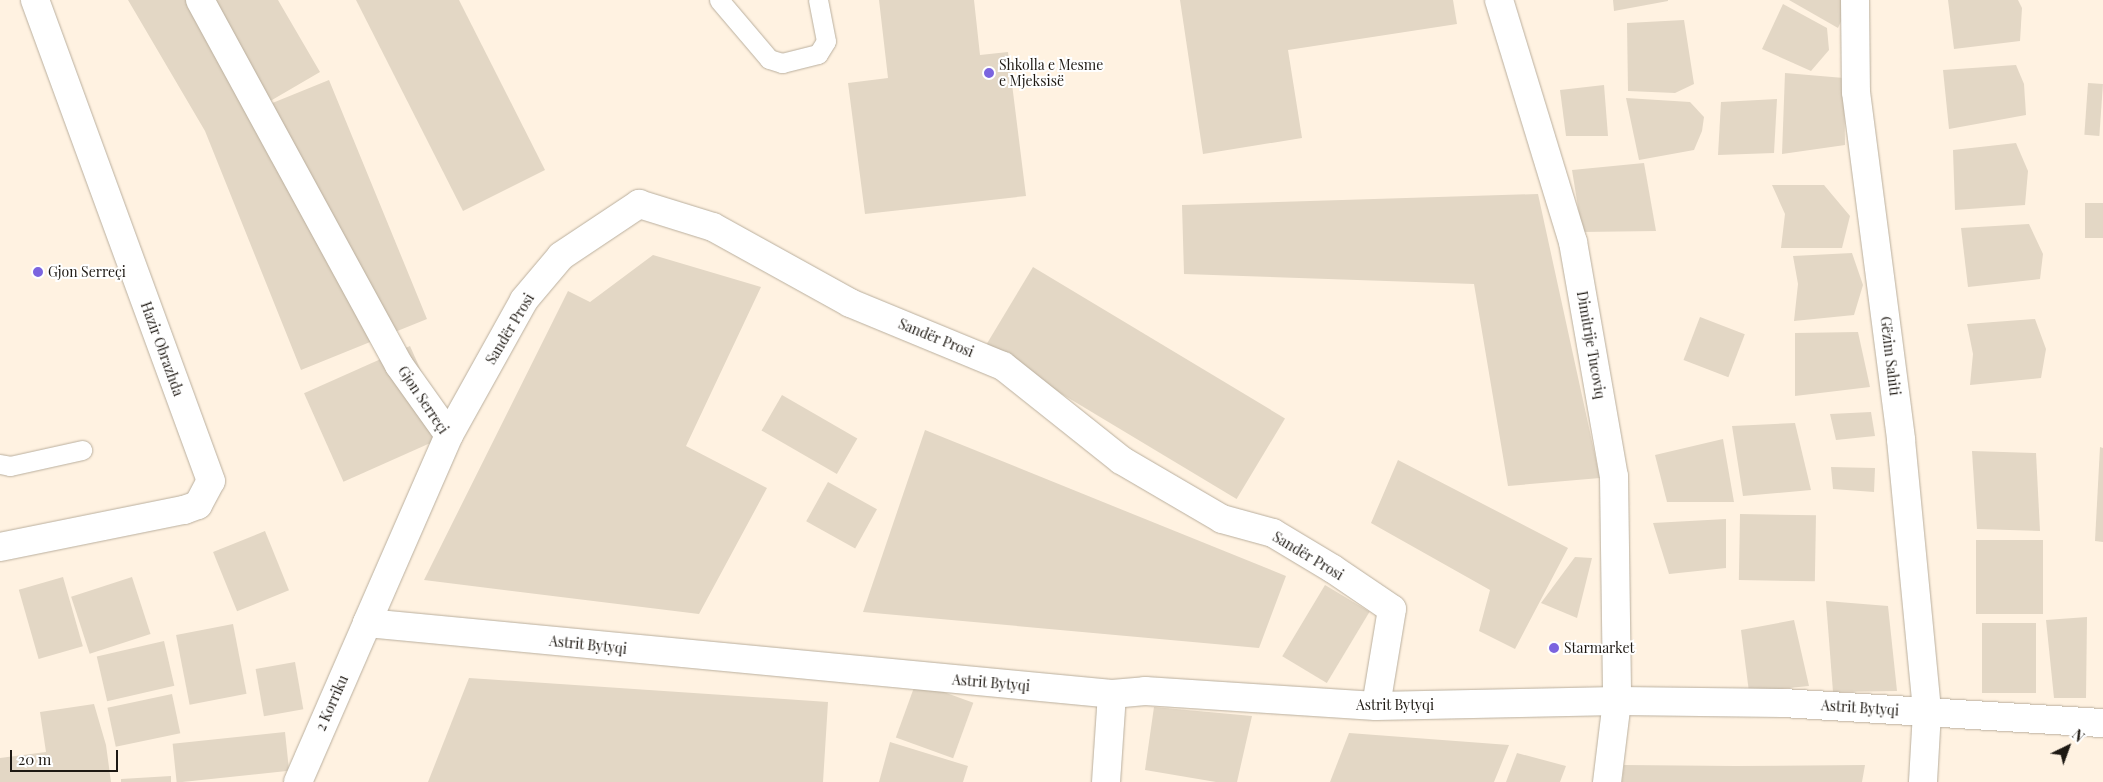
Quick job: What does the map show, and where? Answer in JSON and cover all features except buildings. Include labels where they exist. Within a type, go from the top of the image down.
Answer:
[{"type":"street","name":"Hazir Obrazhda","points":[[0,547],[184,510],[198,505],[211,481],[35,0]]},
{"type":"street","name":"Gjon Serreçi","points":[[200,0],[399,365],[449,435],[367,623]]},
{"type":"street","name":"Dimitrije Tucoviq","points":[[1499,0],[1573,242],[1614,476],[1618,701]]},
{"type":"street","name":"Gëzim Sahiti","points":[[1855,0],[1856,92],[1901,440],[1927,712],[1923,782]]},
{"type":"street","name":"Sandër Prosi","points":[[449,435],[524,300],[560,256],[639,204],[713,227],[850,303],[1003,366],[1120,460],[1222,519],[1273,533],[1333,569],[1392,609],[1376,706]]},
{"type":"street","name":"Astrit Bytyqi","points":[[367,623],[1112,694],[1145,690],[1376,706],[1618,701],[1783,703],[2103,723]]},
{"type":"street","name":"2 Korriku","points":[[298,782],[367,623]]},
{"type":"street","points":[[1106,782],[1112,694]]},
{"type":"street","points":[[1606,782],[1618,701]]},
{"type":"lane","points":[[719,0],[770,59],[782,63],[818,54],[826,41],[818,0]]},
{"type":"lane","points":[[0,464],[10,466],[82,450]]},
{"type":"place","name":"Shkolla e Mesme e Mjeksisë","points":[[989,73]]},
{"type":"place","name":"Gjon Serreçi","points":[[38,272]]},
{"type":"place","name":"Starmarket","points":[[1554,648]]}]
